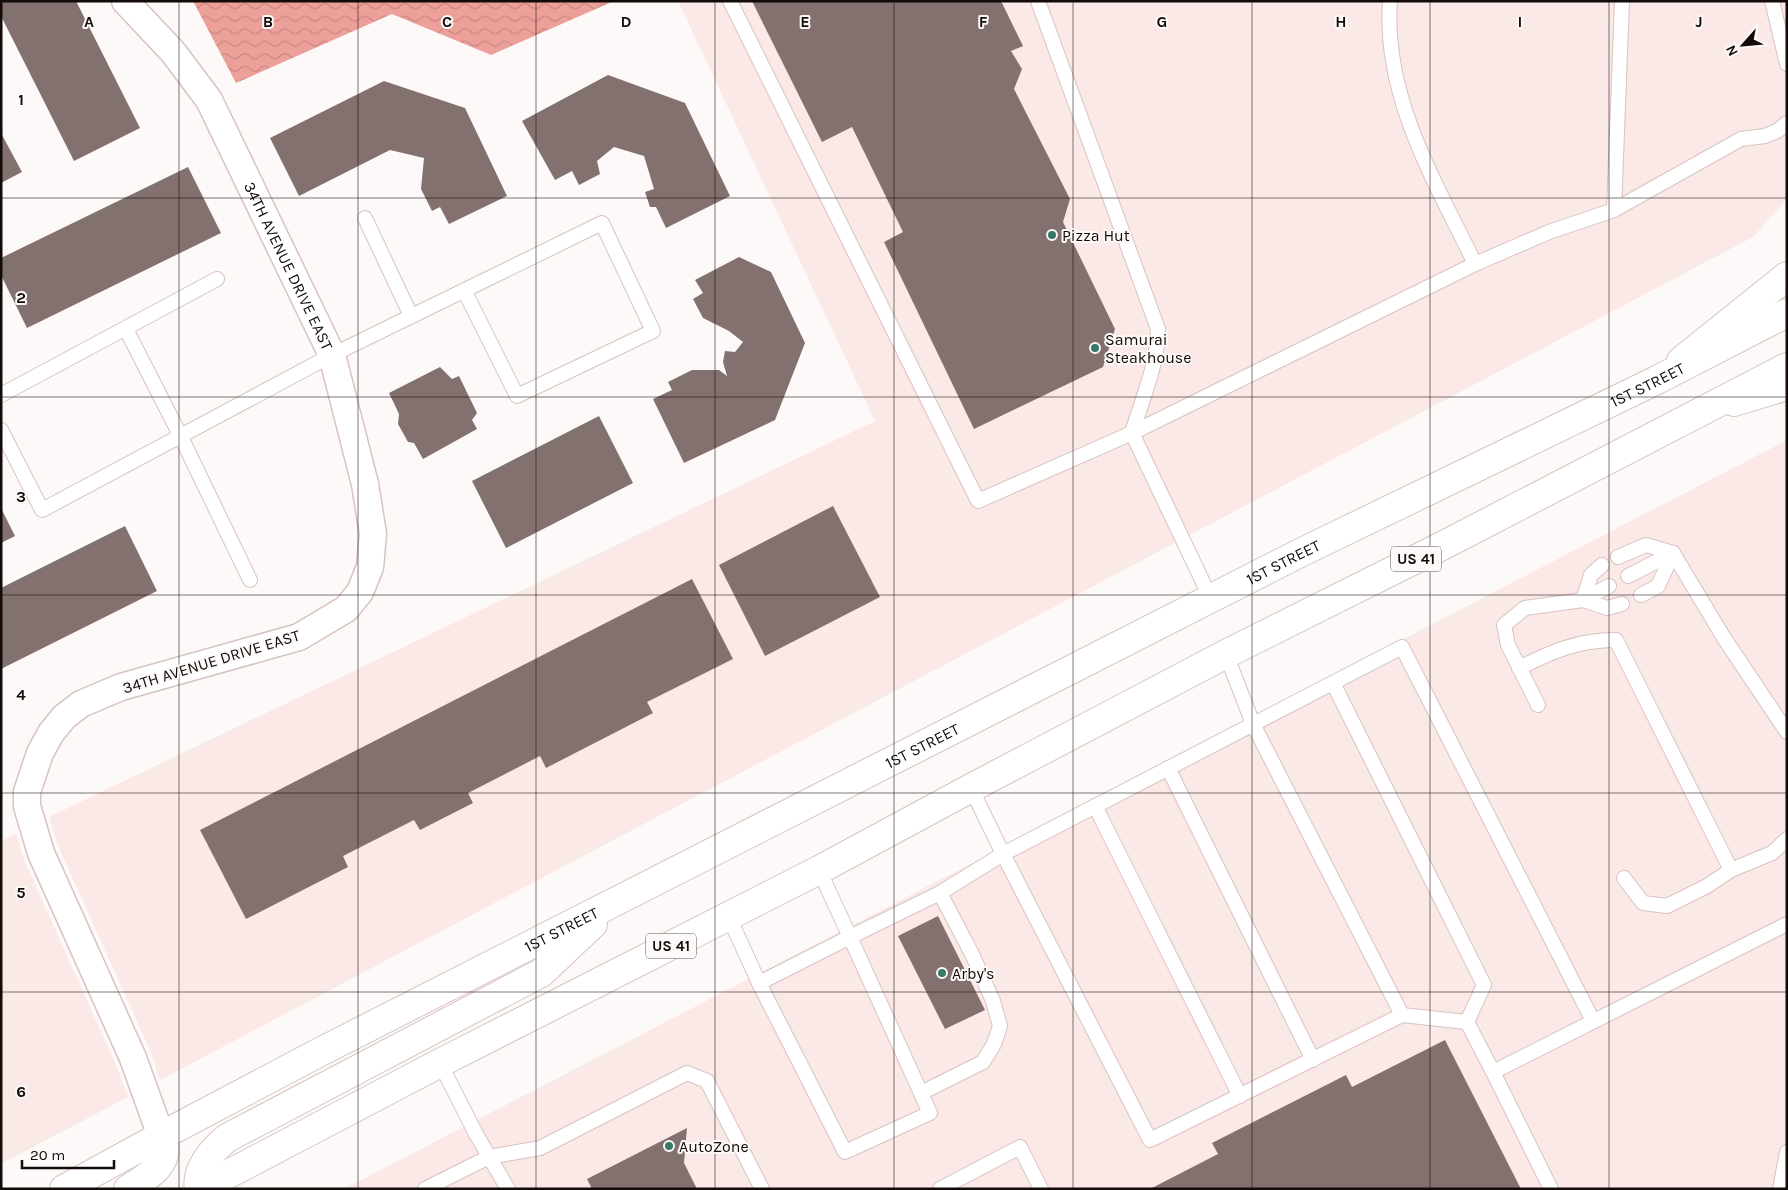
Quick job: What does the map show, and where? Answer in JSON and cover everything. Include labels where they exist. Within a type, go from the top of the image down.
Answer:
[{"type":"main road","points":[[1657,380],[1787,276]]},
{"type":"main road","name":"1ST STREET","points":[[64,1189],[161,1136],[422,1000],[733,841],[1389,509],[1657,380],[1787,314]]},
{"type":"main road","name":"US 41","points":[[200,1189],[440,1063],[819,870],[1226,654],[1438,548],[1787,367]]},
{"type":"main road","points":[[1692,415],[1787,386]]},
{"type":"main road","points":[[200,1189],[200,1176],[208,1158],[219,1144],[227,1138],[541,972],[616,902]]},
{"type":"main road","points":[[128,1189],[149,1176],[161,1162],[164,1155],[161,1136]]},
{"type":"street","name":"34TH AVENUE DRIVE EAST","points":[[125,1],[173,52],[209,100],[332,355],[365,484],[373,534],[370,567],[360,592],[346,609],[299,637],[121,687],[81,704],[64,717],[51,733],[40,752],[27,792],[27,806],[41,854],[133,1058],[161,1136]]},
{"type":"lane","points":[[730,1],[978,501],[1132,432],[1475,264],[1548,232],[1614,210],[1741,139],[1765,136],[1777,131],[1787,123]]},
{"type":"lane","points":[[1038,1],[1158,328],[1156,357],[1132,432],[1211,599]]},
{"type":"lane","points":[[1390,1],[1391,40],[1396,74],[1406,117],[1417,144],[1475,264]]},
{"type":"lane","points":[[1614,210],[1622,1]]},
{"type":"lane","points":[[1772,1],[1787,64]]},
{"type":"lane","points":[[365,218],[411,316]]},
{"type":"lane","points":[[1,430],[42,510],[332,355],[464,290],[602,223],[653,331],[517,396],[464,290]]},
{"type":"lane","points":[[1,395],[217,279]]},
{"type":"lane","points":[[126,329],[250,580]]},
{"type":"lane","points":[[1618,557],[1646,545],[1673,553],[1724,638],[1787,732]]},
{"type":"lane","points":[[1628,576],[1673,553]]},
{"type":"lane","points":[[1641,595],[1658,586],[1673,553]]},
{"type":"lane","points":[[1582,600],[1591,575],[1602,565]]},
{"type":"lane","points":[[1538,705],[1508,645],[1504,625],[1525,608],[1582,600],[1609,586]]},
{"type":"lane","points":[[1582,600],[1608,608],[1622,604]]},
{"type":"lane","points":[[1519,668],[1555,650],[1595,640],[1616,640],[1732,870]]},
{"type":"lane","points":[[759,982],[940,893],[1003,854],[1402,647],[1593,1021]]},
{"type":"lane","points":[[1226,654],[1253,724],[1402,1015]]},
{"type":"lane","points":[[1333,683],[1484,984],[1467,1022]]},
{"type":"lane","points":[[1168,768],[1312,1060]]},
{"type":"lane","points":[[971,788],[1150,1140],[1402,1015],[1467,1022]]},
{"type":"lane","points":[[1095,806],[1240,1096]]},
{"type":"lane","points":[[1624,878],[1643,903],[1667,906],[1707,886],[1732,870],[1772,853],[1787,839]]},
{"type":"lane","points":[[729,916],[759,982],[845,1152],[930,1113],[819,870]]},
{"type":"lane","points":[[920,1093],[984,1062],[994,1044],[1000,1026],[993,1001],[972,954],[940,893]]},
{"type":"lane","points":[[1493,1072],[1787,924]]},
{"type":"lane","points":[[1467,1022],[1551,1189]]},
{"type":"lane","points":[[440,1063],[489,1157],[508,1189]]},
{"type":"lane","points":[[425,1189],[489,1157],[540,1148],[687,1073],[707,1081],[762,1189]]},
{"type":"lane","points":[[940,1189],[1020,1147],[1041,1189]]},
{"type":"lane","points":[[1780,1189],[1787,1152]]},
{"type":"shaded area","points":[[678,1],[1787,1],[1787,199],[1753,237],[160,1080],[150,1050],[58,846],[49,817],[875,421]]},
{"type":"shaded area","points":[[1787,440],[1787,1189],[344,1189]]},
{"type":"shaded area","points":[[16,833],[24,860],[116,1065],[128,1097],[1,1164],[1,842]]},
{"type":"water","points":[[193,1],[614,1],[491,55],[392,14],[236,83]]},
{"type":"building","points":[[1,1],[76,1],[140,128],[74,161],[1,16]]},
{"type":"building","points":[[752,1],[1001,1],[1023,46],[1011,51],[1022,69],[1014,89],[1070,199],[1063,222],[1115,329],[1103,367],[974,429],[884,242],[903,232],[852,127],[822,142]]},
{"type":"building","points":[[608,75],[685,103],[730,196],[666,228],[656,207],[650,207],[645,192],[654,189],[644,156],[614,147],[597,161],[600,174],[579,185],[572,171],[555,180],[522,121]]},
{"type":"building","points":[[384,81],[465,108],[507,196],[449,224],[440,207],[432,211],[421,189],[424,158],[390,150],[299,196],[270,138]]},
{"type":"building","points":[[1,133],[22,172],[1,183]]},
{"type":"building","points":[[188,167],[221,233],[27,328],[1,275],[1,258]]},
{"type":"building","points":[[739,257],[771,272],[805,343],[775,420],[684,463],[653,399],[672,390],[668,382],[692,370],[719,370],[727,376],[723,362],[725,351],[735,352],[743,342],[729,331],[703,318],[693,299],[703,293],[695,280]]},
{"type":"building","points":[[440,367],[452,379],[459,376],[477,413],[472,420],[477,429],[423,459],[414,443],[408,442],[398,424],[399,414],[389,393]]},
{"type":"building","points":[[599,416],[633,483],[506,548],[472,481]]},
{"type":"building","points":[[833,506],[880,597],[765,656],[719,565]]},
{"type":"building","points":[[1,508],[15,536],[1,543]]},
{"type":"building","points":[[125,526],[157,591],[1,669],[1,588]]},
{"type":"building","points":[[692,579],[733,659],[647,702],[653,713],[546,768],[540,756],[468,793],[473,803],[420,830],[414,820],[343,856],[348,867],[246,919],[200,830]]},
{"type":"building","name":"Arby's","points":[[938,916],[985,1010],[945,1029],[898,936]]},
{"type":"building","points":[[1445,1040],[1521,1189],[1150,1189],[1218,1154],[1212,1143],[1346,1075],[1352,1087]]},
{"type":"building","name":"AutoZone","points":[[687,1128],[684,1163],[697,1189],[592,1189],[587,1179]]},
{"type":"place","name":"Pizza Hut","points":[[1052,235]]},
{"type":"place","name":"Samurai Steakhouse","points":[[1095,348]]},
{"type":"place","name":"Arby's","points":[[942,973]]},
{"type":"place","name":"AutoZone","points":[[669,1146]]}]
